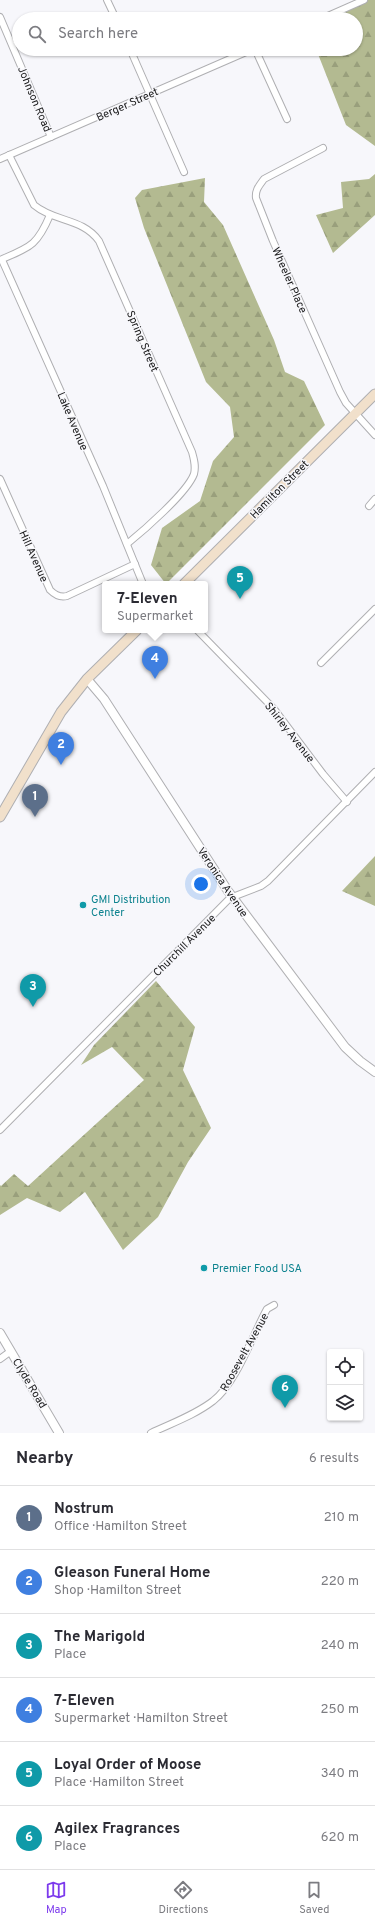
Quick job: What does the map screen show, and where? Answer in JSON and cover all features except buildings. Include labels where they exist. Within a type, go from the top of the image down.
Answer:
[{"type":"main road","name":"Hamilton Street","points":[[187,581],[375,394]]},
{"type":"main road","points":[[0,817],[57,719],[87,679],[134,633]]},
{"type":"street","points":[[107,0],[113,12]]},
{"type":"street","points":[[337,12],[364,0]]},
{"type":"street","name":"Johnson Road","points":[[0,17],[12,45]]},
{"type":"street","name":"Johnson Road","points":[[17,56],[51,137]]},
{"type":"street","points":[[133,56],[184,172]]},
{"type":"street","name":"Berger Street","points":[[0,159],[238,56]]},
{"type":"street","points":[[257,56],[287,119]]},
{"type":"street","name":"Wheeler Place","points":[[323,148],[270,175],[264,180],[255,193],[273,241],[334,379],[346,403],[375,435]]},
{"type":"street","name":"Spring Street","points":[[9,155],[34,205],[50,215],[78,223],[91,231],[99,241],[194,458],[194,474],[188,485],[127,544]]},
{"type":"street","points":[[1,260],[25,250],[36,242],[50,215]]},
{"type":"street","name":"Lake Avenue","points":[[1,260],[103,486],[142,581]]},
{"type":"street","name":"Hill Avenue","points":[[0,479],[50,590],[54,594],[59,596],[67,596],[135,564]]},
{"type":"street","points":[[369,506],[375,499]]},
{"type":"street","points":[[321,663],[375,609]]},
{"type":"street","name":"Shirley Avenue","points":[[200,633],[274,709],[323,774],[347,802]]},
{"type":"street","name":"Veronica Avenue","points":[[87,679],[104,699],[232,896],[346,1047],[360,1061],[375,1072]]},
{"type":"street","name":"Churchill Avenue","points":[[0,1130],[232,896],[261,886],[268,881],[375,772]]},
{"type":"street","name":"Roosevelt Avenue","points":[[151,1433],[214,1401],[226,1388],[267,1309],[274,1304]]},
{"type":"street","name":"Clyde Road","points":[[0,1333],[59,1433]]},
{"type":"street","points":[[0,1359],[11,1351]]},
{"type":"green space","points":[[361,0],[375,0],[375,146],[346,125],[319,56],[363,56],[363,12],[334,12]]},
{"type":"green space","points":[[375,174],[375,215],[333,253],[316,215],[343,208],[341,182],[369,179]]},
{"type":"green space","points":[[205,178],[204,202],[223,225],[274,340],[285,372],[304,381],[325,425],[169,581],[164,581],[151,565],[162,528],[200,501],[213,461],[234,437],[230,407],[206,382],[144,228],[135,198],[142,190]]},
{"type":"green space","points":[[375,856],[375,906],[342,891]]},
{"type":"green space","points":[[156,981],[195,1027],[183,1070],[211,1128],[188,1162],[158,1217],[123,1250],[85,1192],[60,1212],[27,1198],[0,1215],[0,1185],[1,1186],[14,1174],[28,1186],[144,1080],[112,1047],[81,1065],[94,1045]]},
{"type":"place","name":"Loyal Order of Moose","points":[[240,599]]},
{"type":"place","name":"7-Eleven","points":[[155,679]]},
{"type":"place","name":"Gleason Funeral Home","points":[[61,765]]},
{"type":"place","name":"Nostrum","points":[[35,817]]},
{"type":"place","name":"GMI Distribution Center","points":[[83,905]]},
{"type":"place","name":"The Marigold","points":[[33,1007]]},
{"type":"place","name":"Premier Food USA","points":[[204,1268]]},
{"type":"place","name":"Agilex Fragrances","points":[[285,1408]]}]
